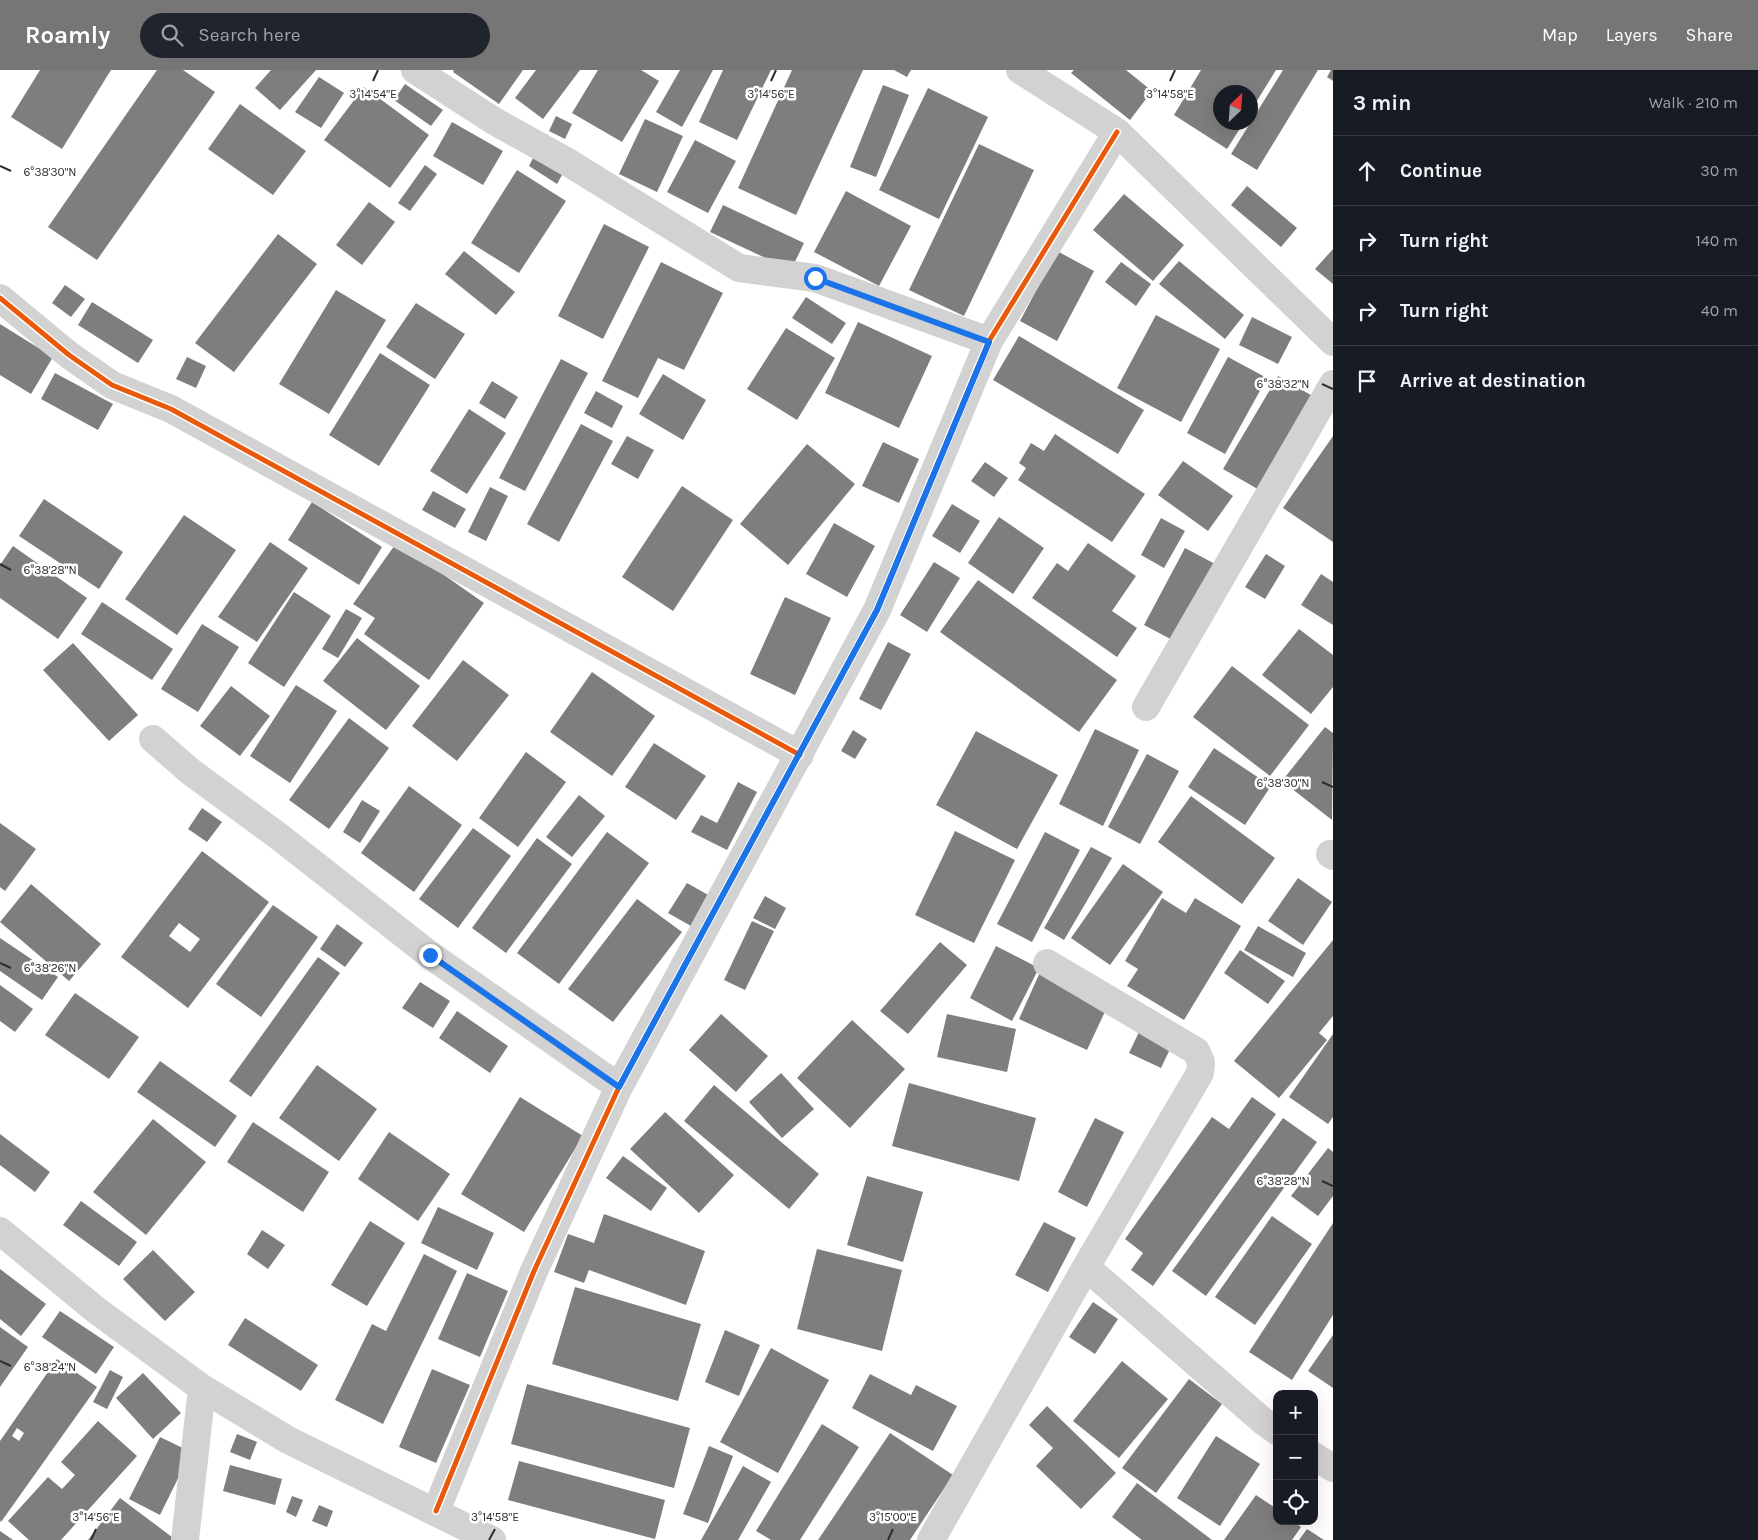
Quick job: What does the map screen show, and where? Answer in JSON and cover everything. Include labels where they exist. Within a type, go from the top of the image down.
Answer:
[{"type":"street","points":[[415,70],[494,121],[566,161],[738,268],[815,278],[989,342]]},
{"type":"street","points":[[1020,70],[1117,132],[1333,342]]},
{"type":"street","points":[[436,1511],[534,1272],[619,1087],[877,610],[989,342],[1117,132]]},
{"type":"street","points":[[0,298],[68,355],[112,385],[171,409],[800,754]]},
{"type":"street","points":[[1146,707],[1333,384]]},
{"type":"street","points":[[153,739],[191,772],[277,835],[430,955],[619,1087]]},
{"type":"street","points":[[931,1540],[1086,1267],[1200,1073],[1201,1062],[1196,1051],[1047,963]]},
{"type":"street","points":[[0,1231],[96,1310],[202,1388],[288,1440],[492,1540]]},
{"type":"street","points":[[1086,1267],[1273,1428]]},
{"type":"street","points":[[185,1540],[202,1388]]},
{"type":"street","points":[[1318,1459],[1333,1468]]},
{"type":"building","points":[[40,70],[111,70],[62,149],[11,117]]},
{"type":"building","points":[[157,70],[183,70],[215,92],[97,260],[48,227]]},
{"type":"building","points":[[271,70],[316,70],[280,110],[255,88]]},
{"type":"building","points":[[454,70],[523,70],[499,104],[453,72]]},
{"type":"building","points":[[536,70],[580,70],[543,119],[515,98]]},
{"type":"building","points":[[598,70],[641,70],[659,81],[622,142],[572,113]]},
{"type":"building","points":[[680,70],[713,70],[682,127],[656,112]]},
{"type":"building","points":[[723,70],[771,70],[737,140],[699,122]]},
{"type":"building","points":[[792,70],[863,70],[796,215],[738,188]]},
{"type":"building","points":[[894,70],[911,70],[907,77]]},
{"type":"building","points":[[1074,70],[1126,70],[1152,91],[1130,120],[1071,73]]},
{"type":"building","points":[[1201,70],[1276,70],[1258,99],[1258,85],[1213,85],[1213,130],[1239,130],[1227,149],[1174,115]]},
{"type":"building","points":[[1283,70],[1318,70],[1257,170],[1231,154],[1246,130],[1258,130],[1258,110]]},
{"type":"building","points":[[1331,70],[1333,70],[1333,81],[1327,77]]},
{"type":"building","points":[[319,77],[344,93],[321,128],[295,112]]},
{"type":"building","points":[[405,84],[443,110],[431,126],[394,100]]},
{"type":"building","points":[[883,85],[909,95],[876,177],[850,167]]},
{"type":"building","points":[[364,87],[429,135],[390,188],[324,140]]},
{"type":"building","points":[[928,88],[988,117],[939,219],[879,190]]},
{"type":"building","points":[[240,104],[306,151],[273,195],[208,149]]},
{"type":"building","points":[[556,116],[572,124],[565,139],[549,131]]},
{"type":"building","points":[[645,119],[683,136],[657,192],[619,174]]},
{"type":"building","points":[[452,122],[503,151],[483,185],[433,156]]},
{"type":"building","points":[[695,140],[736,161],[708,213],[667,192]]},
{"type":"building","points":[[979,144],[1034,170],[964,316],[909,290]]},
{"type":"building","points":[[533,158],[562,175],[557,184],[529,166]]},
{"type":"building","points":[[425,165],[437,174],[410,211],[398,203]]},
{"type":"building","points":[[517,170],[566,201],[519,273],[471,243]]},
{"type":"building","points":[[1247,186],[1297,228],[1281,247],[1231,205]]},
{"type":"building","points":[[846,191],[911,226],[879,286],[814,252]]},
{"type":"building","points":[[1124,194],[1184,245],[1153,281],[1093,230]]},
{"type":"building","points":[[369,202],[395,222],[362,265],[336,245]]},
{"type":"building","points":[[723,205],[804,243],[791,270],[710,232]]},
{"type":"building","points":[[604,224],[649,247],[603,339],[558,316]]},
{"type":"building","points":[[278,234],[317,264],[234,372],[195,343]]},
{"type":"building","points":[[1333,249],[1333,284],[1315,269]]},
{"type":"building","points":[[464,251],[515,292],[496,315],[445,274]]},
{"type":"building","points":[[1057,251],[1094,271],[1057,341],[1020,321]]},
{"type":"building","points":[[1179,261],[1244,315],[1225,339],[1159,284]]},
{"type":"building","points":[[661,262],[723,293],[684,370],[658,358],[638,398],[602,381]]},
{"type":"building","points":[[1121,262],[1151,284],[1136,306],[1105,282]]},
{"type":"building","points":[[65,285],[85,299],[71,317],[52,303]]},
{"type":"building","points":[[336,290],[386,320],[329,414],[279,384]]},
{"type":"building","points":[[806,297],[846,323],[832,344],[792,318]]},
{"type":"building","points":[[92,302],[153,340],[138,363],[78,325]]},
{"type":"building","points":[[416,303],[465,334],[435,379],[386,347]]},
{"type":"building","points":[[1156,315],[1220,349],[1181,422],[1117,388]]},
{"type":"building","points":[[1252,317],[1292,337],[1278,364],[1239,345]]},
{"type":"building","points":[[858,322],[932,356],[899,428],[825,393]]},
{"type":"building","points":[[0,324],[53,357],[31,394],[0,375]]},
{"type":"building","points":[[786,328],[835,358],[797,420],[747,389]]},
{"type":"building","points":[[1019,336],[1144,410],[1118,454],[993,380]]},
{"type":"building","points":[[380,353],[430,385],[379,466],[329,435]]},
{"type":"building","points":[[187,357],[206,366],[196,388],[176,379]]},
{"type":"building","points":[[1228,357],[1267,378],[1225,454],[1187,433]]},
{"type":"building","points":[[561,359],[588,373],[525,491],[499,478]]},
{"type":"building","points":[[55,373],[113,404],[98,430],[41,399]]},
{"type":"building","points":[[663,374],[706,400],[683,440],[639,414]]},
{"type":"building","points":[[1278,376],[1316,398],[1261,491],[1223,469]]},
{"type":"building","points":[[492,381],[518,397],[505,419],[479,403]]},
{"type":"building","points":[[596,391],[623,406],[612,428],[584,413]]},
{"type":"building","points":[[469,409],[506,433],[467,494],[430,471]]},
{"type":"building","points":[[581,424],[613,441],[559,542],[527,524]]},
{"type":"building","points":[[1055,434],[1145,494],[1112,542],[1018,480],[1026,468],[1019,463],[1031,443],[1044,451]]},
{"type":"building","points":[[627,436],[654,450],[638,479],[611,464]]},
{"type":"building","points":[[1333,436],[1333,542],[1283,508]]},
{"type":"building","points":[[883,442],[919,459],[899,503],[862,486]]},
{"type":"building","points":[[807,444],[855,484],[788,565],[740,524]]},
{"type":"building","points":[[1183,461],[1233,496],[1208,531],[1158,495]]},
{"type":"building","points":[[985,462],[1008,478],[994,497],[971,481]]},
{"type":"building","points":[[682,486],[733,520],[673,611],[622,577]]},
{"type":"building","points":[[490,487],[508,496],[486,541],[468,532]]},
{"type":"building","points":[[433,491],[466,509],[455,528],[422,510]]},
{"type":"building","points":[[44,499],[123,552],[99,589],[19,536]]},
{"type":"building","points":[[312,502],[382,547],[359,585],[288,540]]},
{"type":"building","points":[[952,504],[980,521],[960,553],[932,536]]},
{"type":"building","points":[[184,515],[236,550],[177,635],[125,599]]},
{"type":"building","points":[[999,517],[1044,548],[1013,594],[968,563]]},
{"type":"building","points":[[1161,518],[1185,531],[1164,568],[1141,555]]},
{"type":"building","points":[[834,523],[875,546],[847,597],[806,574]]},
{"type":"building","points":[[270,542],[308,568],[257,642],[218,617]]},
{"type":"building","points":[[397,542],[484,603],[429,680],[364,634],[375,618],[353,604]]},
{"type":"building","points":[[1088,543],[1136,576],[1112,611],[1137,628],[1117,657],[1032,598],[1057,563],[1068,571]]},
{"type":"building","points":[[13,546],[87,598],[58,639],[0,598],[0,565]]},
{"type":"building","points":[[1185,548],[1219,566],[1178,643],[1144,625]]},
{"type":"building","points":[[1266,554],[1285,566],[1265,599],[1245,587]]},
{"type":"building","points":[[934,562],[960,578],[927,632],[900,615]]},
{"type":"building","points":[[1321,574],[1333,582],[1333,625],[1301,605]]},
{"type":"building","points":[[978,580],[1117,680],[1079,732],[940,632]]},
{"type":"building","points":[[294,592],[331,616],[284,687],[248,663]]},
{"type":"building","points":[[785,597],[831,618],[795,695],[750,674]]},
{"type":"building","points":[[102,602],[173,649],[152,680],[81,634]]},
{"type":"building","points":[[346,609],[362,618],[338,658],[322,649]]},
{"type":"building","points":[[202,624],[239,647],[198,712],[161,689]]},
{"type":"building","points":[[1299,629],[1333,655],[1333,687],[1311,714],[1262,675]]},
{"type":"building","points":[[357,638],[420,686],[386,730],[323,681]]},
{"type":"building","points":[[888,642],[911,654],[881,710],[859,699]]},
{"type":"building","points":[[73,643],[138,715],[109,741],[43,670]]},
{"type":"building","points":[[463,660],[509,695],[457,761],[412,726]]},
{"type":"building","points":[[1232,666],[1309,725],[1270,776],[1193,717]]},
{"type":"building","points":[[592,672],[655,716],[612,776],[550,732]]},
{"type":"building","points":[[296,685],[337,711],[290,783],[250,756]]},
{"type":"building","points":[[231,686],[270,716],[240,756],[200,726]]},
{"type":"building","points":[[349,718],[389,748],[329,829],[289,800]]},
{"type":"building","points":[[1325,727],[1333,733],[1332,820],[1282,781]]},
{"type":"building","points":[[1095,729],[1139,750],[1103,826],[1059,804]]},
{"type":"building","points":[[853,730],[867,739],[855,759],[841,751]]},
{"type":"building","points":[[976,731],[1058,775],[1017,849],[936,805]]},
{"type":"building","points":[[654,743],[706,776],[676,820],[625,787]]},
{"type":"building","points":[[1214,748],[1271,786],[1245,825],[1188,787]]},
{"type":"building","points":[[526,752],[566,782],[518,847],[479,818]]},
{"type":"building","points":[[1147,754],[1179,771],[1140,844],[1108,827]]},
{"type":"building","points":[[738,782],[757,792],[727,850],[691,832],[701,815],[717,823]]},
{"type":"building","points":[[409,786],[462,825],[414,892],[361,853]]},
{"type":"building","points":[[579,795],[605,816],[572,857],[546,837]]},
{"type":"building","points":[[1191,796],[1275,858],[1242,904],[1158,842]]},
{"type":"building","points":[[362,800],[380,811],[360,843],[343,832]]},
{"type":"building","points":[[202,808],[222,822],[207,842],[188,829]]},
{"type":"building","points":[[0,823],[36,849],[5,891],[0,887]]},
{"type":"building","points":[[473,828],[511,856],[458,928],[419,899]]},
{"type":"building","points":[[955,831],[1015,860],[974,943],[915,915]]},
{"type":"building","points":[[607,832],[649,863],[559,984],[517,953]]},
{"type":"building","points":[[1045,832],[1080,850],[1032,942],[997,924]]},
{"type":"building","points":[[537,838],[572,864],[506,953],[472,928]]},
{"type":"building","points":[[1091,847],[1112,858],[1064,940],[1044,928]]},
{"type":"building","points":[[202,851],[269,902],[188,1008],[121,957]],"holes":[[[179,923],[200,939],[190,952],[169,936]]]},
{"type":"building","points":[[1123,864],[1163,892],[1110,965],[1071,938]]},
{"type":"building","points":[[1298,878],[1332,902],[1303,945],[1268,921]]},
{"type":"building","points":[[687,883],[710,896],[691,926],[668,913]]},
{"type":"building","points":[[31,884],[101,944],[69,981],[0,922]]},
{"type":"building","points":[[765,896],[786,908],[775,929],[753,918]]},
{"type":"building","points":[[1162,898],[1186,913],[1195,898],[1241,926],[1184,1020],[1127,986],[1138,969],[1125,961]]},
{"type":"building","points":[[637,899],[682,932],[613,1022],[568,989]]},
{"type":"building","points":[[273,905],[318,937],[261,1017],[216,984]]},
{"type":"building","points":[[752,921],[774,931],[745,990],[724,980]]},
{"type":"building","points":[[337,924],[363,943],[345,967],[320,949]]},
{"type":"building","points":[[1258,926],[1306,953],[1293,977],[1244,950]]},
{"type":"building","points":[[0,938],[58,977],[42,1000],[0,971]]},
{"type":"building","points":[[1333,940],[1333,1016],[1319,1033],[1327,1040],[1279,1098],[1234,1061]]},
{"type":"building","points":[[940,942],[967,965],[908,1034],[880,1011]]},
{"type":"building","points":[[996,946],[1039,968],[1012,1021],[970,998]]},
{"type":"building","points":[[1240,950],[1285,981],[1268,1004],[1224,973]]},
{"type":"building","points":[[318,957],[340,973],[251,1097],[229,1081]]},
{"type":"building","points":[[1041,970],[1110,1001],[1087,1050],[1019,1019]]},
{"type":"building","points":[[420,982],[450,1001],[433,1028],[402,1008]]},
{"type":"building","points":[[0,985],[33,1009],[15,1032],[0,1021]]},
{"type":"building","points":[[75,993],[139,1037],[109,1079],[45,1035]]},
{"type":"building","points":[[457,1011],[508,1046],[490,1073],[439,1038]]},
{"type":"building","points":[[721,1014],[768,1056],[736,1092],[689,1050]]},
{"type":"building","points":[[947,1014],[1016,1029],[1007,1072],[937,1057]]},
{"type":"building","points":[[852,1020],[905,1069],[850,1128],[797,1078]]},
{"type":"building","points":[[1139,1032],[1171,1047],[1161,1068],[1129,1053]]},
{"type":"building","points":[[1333,1034],[1333,1117],[1328,1124],[1289,1097]]},
{"type":"building","points":[[160,1061],[237,1116],[215,1147],[137,1092]]},
{"type":"building","points":[[317,1065],[377,1109],[339,1161],[279,1118]]},
{"type":"building","points":[[781,1073],[814,1109],[782,1138],[749,1102]]},
{"type":"building","points":[[909,1083],[1036,1118],[1019,1181],[892,1146]]},
{"type":"building","points":[[714,1085],[819,1174],[789,1209],[684,1121]]},
{"type":"building","points":[[520,1097],[583,1136],[524,1232],[461,1194]]},
{"type":"building","points":[[1252,1097],[1276,1114],[1153,1286],[1131,1270],[1143,1253],[1125,1239],[1212,1117],[1229,1129]]},
{"type":"building","points":[[665,1112],[734,1175],[699,1213],[630,1149]]},
{"type":"building","points":[[1095,1118],[1124,1132],[1087,1207],[1058,1192]]},
{"type":"building","points":[[1283,1118],[1317,1142],[1206,1296],[1172,1271]]},
{"type":"building","points":[[153,1119],[206,1162],[146,1235],[93,1192]]},
{"type":"building","points":[[253,1122],[329,1172],[303,1212],[227,1162]]},
{"type":"building","points":[[389,1132],[450,1174],[418,1221],[358,1179]]},
{"type":"building","points":[[0,1134],[50,1172],[35,1192],[0,1165]]},
{"type":"building","points":[[1328,1148],[1333,1152],[1333,1196],[1318,1216],[1291,1196]]},
{"type":"building","points":[[623,1156],[667,1188],[651,1211],[606,1178]]},
{"type":"building","points":[[867,1176],[923,1192],[903,1262],[847,1245]]},
{"type":"building","points":[[81,1201],[137,1242],[119,1266],[63,1225]]},
{"type":"building","points":[[438,1207],[494,1233],[477,1270],[421,1243]]},
{"type":"building","points":[[604,1214],[705,1251],[686,1305],[589,1270],[584,1283],[554,1272],[568,1234],[594,1243]]},
{"type":"building","points":[[1272,1216],[1312,1244],[1255,1325],[1215,1297]]},
{"type":"building","points":[[370,1221],[405,1243],[367,1306],[331,1285]]},
{"type":"building","points":[[1044,1222],[1076,1238],[1048,1292],[1015,1275]]},
{"type":"building","points":[[1333,1223],[1333,1315],[1292,1380],[1249,1352]]},
{"type":"building","points":[[262,1230],[285,1245],[268,1269],[247,1254]]},
{"type":"building","points":[[817,1249],[902,1270],[882,1351],[797,1329]]},
{"type":"building","points":[[153,1250],[195,1292],[165,1321],[123,1279]]},
{"type":"building","points":[[424,1254],[457,1271],[383,1424],[335,1400],[372,1324],[386,1331]]},
{"type":"building","points":[[0,1269],[46,1304],[21,1336],[0,1319]]},
{"type":"building","points":[[467,1273],[508,1291],[480,1357],[438,1339]]},
{"type":"building","points":[[575,1287],[701,1324],[678,1401],[552,1364]]},
{"type":"building","points":[[1093,1302],[1118,1319],[1095,1354],[1069,1337]]},
{"type":"building","points":[[60,1311],[114,1347],[96,1374],[42,1337]]},
{"type":"building","points":[[245,1318],[318,1365],[301,1391],[228,1345]]},
{"type":"building","points":[[0,1327],[28,1347],[0,1387]]},
{"type":"building","points":[[725,1330],[760,1345],[739,1396],[705,1382]]},
{"type":"building","points":[[1333,1335],[1333,1388],[1308,1371]]},
{"type":"building","points":[[771,1348],[829,1380],[778,1473],[720,1442]]},
{"type":"building","points":[[57,1359],[97,1387],[1,1522],[0,1441]],"holes":[[[17,1428],[24,1433],[19,1441],[12,1436]]]},
{"type":"building","points":[[1122,1361],[1168,1399],[1119,1458],[1073,1421]]},
{"type":"building","points":[[432,1369],[470,1385],[436,1463],[399,1447]]},
{"type":"building","points":[[110,1370],[123,1377],[107,1409],[93,1402]]},
{"type":"building","points":[[143,1373],[181,1413],[153,1439],[116,1398]]},
{"type":"building","points":[[870,1374],[911,1395],[916,1385],[957,1406],[933,1451],[852,1408]]},
{"type":"building","points":[[1189,1379],[1222,1404],[1156,1493],[1122,1468]]},
{"type":"building","points":[[527,1384],[690,1428],[674,1488],[511,1444]]},
{"type":"building","points":[[1047,1406],[1116,1473],[1081,1509],[1036,1466],[1053,1448],[1029,1425]]},
{"type":"building","points":[[98,1421],[137,1456],[61,1540],[29,1540],[8,1521],[48,1477],[62,1489],[75,1475],[61,1462]]},
{"type":"building","points":[[822,1424],[859,1447],[800,1540],[771,1540],[756,1531]]},
{"type":"building","points":[[890,1433],[953,1475],[910,1540],[818,1540]]},
{"type":"building","points":[[237,1434],[257,1442],[250,1460],[230,1452]]},
{"type":"building","points":[[1216,1436],[1260,1464],[1220,1526],[1177,1498]]},
{"type":"building","points":[[160,1437],[191,1452],[160,1515],[129,1499]]},
{"type":"building","points":[[709,1446],[733,1456],[708,1523],[683,1514]]},
{"type":"building","points":[[519,1461],[665,1500],[655,1539],[508,1500]]},
{"type":"building","points":[[230,1465],[282,1479],[275,1505],[223,1491]]},
{"type":"building","points":[[743,1466],[771,1482],[738,1540],[701,1540]]},
{"type":"building","points":[[1137,1483],[1212,1540],[1142,1540],[1112,1517]]},
{"type":"building","points":[[1256,1495],[1273,1506],[1273,1525],[1298,1525],[1301,1527],[1292,1540],[1224,1540]]},
{"type":"building","points":[[292,1496],[303,1500],[296,1517],[286,1512]]},
{"type":"building","points":[[120,1498],[176,1540],[88,1540]]},
{"type":"building","points":[[319,1505],[333,1511],[327,1527],[312,1521]]},
{"type":"building","points":[[1307,1529],[1324,1540],[1299,1540]]},
{"type":"building","points":[[0,1531],[13,1540],[0,1540]]},
{"type":"cycle path","points":[[436,1511],[534,1271],[619,1087],[877,610],[989,341],[1117,132]]},
{"type":"cycle path","points":[[0,298],[69,355],[112,385],[171,409],[800,755]]},
{"type":"route","points":[[430,955],[619,1087],[877,610],[989,342],[815,278]]}]
